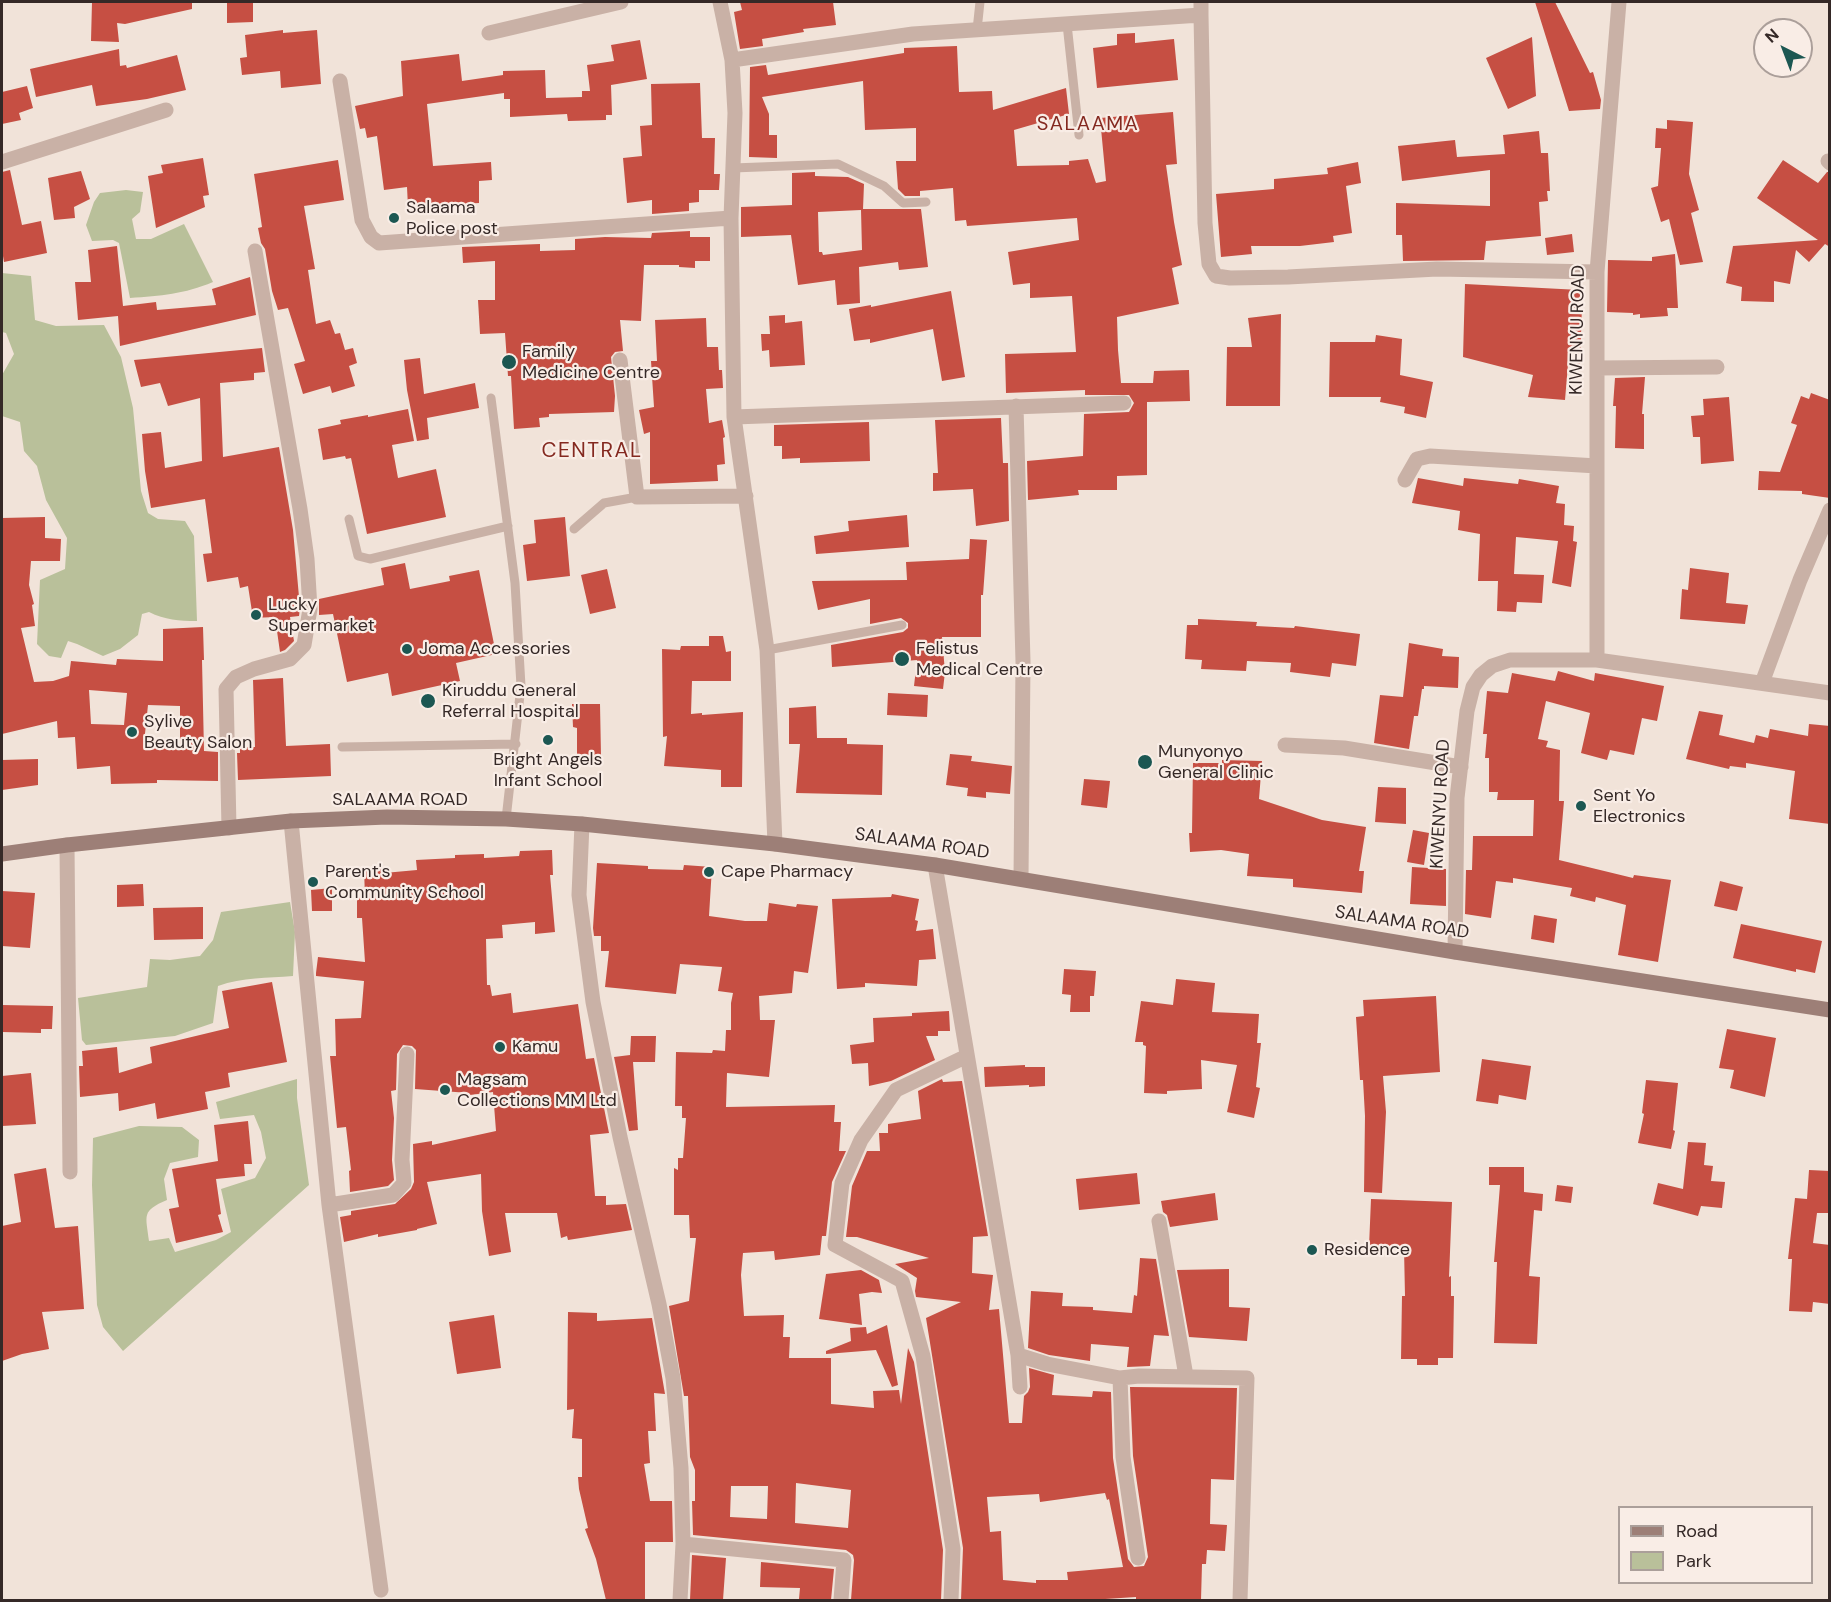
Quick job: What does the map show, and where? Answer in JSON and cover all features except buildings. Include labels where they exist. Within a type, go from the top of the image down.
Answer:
[{"type":"main road","name":"SALAAMA ROAD","points":[[2,854],[291,821],[387,817],[506,819],[582,824],[775,844],[935,865],[1455,952],[1830,1010]]},
{"type":"street","points":[[489,33],[621,2]]},
{"type":"street","points":[[720,2],[732,60],[735,113],[731,218],[734,417],[767,650],[775,844]]},
{"type":"street","name":"KIWENYU ROAD","points":[[1597,660],[1597,272],[1619,2]]},
{"type":"street","points":[[732,60],[913,34],[1067,24],[1201,8],[1205,223],[1209,264],[1216,276],[1230,278],[1288,277],[1437,269],[1597,272]]},
{"type":"street","points":[[340,81],[362,220],[371,237],[379,243],[731,218]]},
{"type":"street","points":[[2,162],[166,110]]},
{"type":"street","points":[[229,828],[226,689],[236,677],[254,669],[290,659],[304,645],[310,609],[307,559],[300,509],[255,251]]},
{"type":"street","points":[[620,360],[637,497],[746,496]]},
{"type":"street","points":[[1597,368],[1717,367]]},
{"type":"street","points":[[734,417],[1124,403]]},
{"type":"street","points":[[1016,406],[1023,662],[1021,878]]},
{"type":"street","points":[[1405,480],[1417,459],[1430,456],[1597,466]]},
{"type":"street","points":[[1762,683],[1800,580],[1830,510]]},
{"type":"street","name":"KIWENYU ROAD","points":[[1455,952],[1457,798],[1469,703],[1473,687],[1486,670],[1510,660],[1597,660],[1830,693]]},
{"type":"street","points":[[1285,745],[1344,748],[1461,767]]},
{"type":"street","points":[[291,821],[329,1205],[381,1590]]},
{"type":"street","points":[[582,824],[580,917],[593,1002],[673,1378],[681,1468],[683,1545],[680,1600]]},
{"type":"street","points":[[67,845],[70,1172]]},
{"type":"street","points":[[935,865],[1018,1356],[1020,1387]]},
{"type":"street","points":[[329,1205],[393,1195],[404,1183],[402,1160],[407,1054]]},
{"type":"street","points":[[951,1600],[953,1549],[923,1356],[902,1281],[835,1245],[843,1183],[861,1140],[896,1090],[967,1056]]},
{"type":"street","points":[[1159,1221],[1186,1376]]},
{"type":"street","points":[[1018,1356],[1120,1378],[1139,1376],[1247,1378],[1240,1600]]},
{"type":"street","points":[[1120,1378],[1123,1457],[1138,1558]]},
{"type":"street","points":[[683,1545],[844,1560],[841,1600]]},
{"type":"lane","points":[[977,30],[980,2]]},
{"type":"lane","points":[[1067,24],[1079,135]]},
{"type":"lane","points":[[733,168],[838,164],[884,186],[903,203],[926,202]]},
{"type":"lane","points":[[491,398],[515,583],[521,687],[506,819]]},
{"type":"lane","points":[[574,530],[604,503],[637,497]]},
{"type":"lane","points":[[349,519],[358,556],[370,559],[508,525]]},
{"type":"lane","points":[[767,650],[902,625]]},
{"type":"lane","points":[[342,747],[516,744]]},
{"type":"green space","points":[[126,190],[143,192],[140,212],[132,219],[136,239],[151,239],[184,224],[213,282],[172,294],[130,298],[119,243],[113,240],[92,241],[86,225],[94,202],[100,193]]},
{"type":"green space","points":[[2,273],[31,276],[35,320],[56,326],[104,325],[121,357],[133,408],[141,491],[148,513],[158,519],[185,521],[194,536],[197,621],[172,620],[149,612],[142,614],[138,635],[120,649],[103,656],[68,641],[61,658],[49,656],[37,644],[40,580],[65,569],[67,538],[46,500],[37,466],[24,451],[20,422],[2,416],[2,375],[14,354],[6,333],[2,332]]},
{"type":"green space","points":[[290,902],[295,932],[293,976],[246,979],[218,986],[213,1023],[175,1036],[86,1045],[82,1040],[78,998],[147,987],[150,959],[170,960],[200,956],[213,940],[221,912]]},
{"type":"green space","points":[[297,1079],[297,1098],[309,1185],[123,1351],[103,1327],[97,1305],[92,1185],[93,1138],[139,1126],[182,1127],[199,1140],[198,1157],[170,1163],[164,1179],[167,1200],[153,1207],[147,1215],[149,1241],[169,1238],[175,1252],[216,1240],[231,1232],[221,1189],[255,1178],[266,1158],[261,1132],[254,1115],[220,1119],[216,1102]]},
{"type":"place","name":"Salaama Police post","points":[[394,218]]},
{"type":"place","name":"Family Medicine Centre","points":[[509,362]]},
{"type":"place","name":"Lucky Supermarket","points":[[256,615]]},
{"type":"place","name":"Joma Accessories","points":[[407,649]]},
{"type":"place","name":"Felistus Medical Centre","points":[[902,659]]},
{"type":"place","name":"Kiruddu General Referral Hospital","points":[[428,701]]},
{"type":"place","name":"Sylive Beauty Salon","points":[[132,732]]},
{"type":"place","name":"Bright Angels Infant School","points":[[548,740]]},
{"type":"place","name":"Munyonyo General Clinic","points":[[1145,762]]},
{"type":"place","name":"Sent Yo Electronics","points":[[1581,806]]},
{"type":"place","name":"Cape Pharmacy","points":[[709,872]]},
{"type":"place","name":"Parent's Community School","points":[[313,882]]},
{"type":"place","name":"Kamu","points":[[500,1047]]},
{"type":"place","name":"Magsam Collections MM Ltd","points":[[445,1090]]},
{"type":"place","name":"Residence","points":[[1312,1250]]},
{"type":"district","name":"SALAAMA","points":[[1088,125]]},
{"type":"district","name":"CENTRAL","points":[[592,451]]}]
